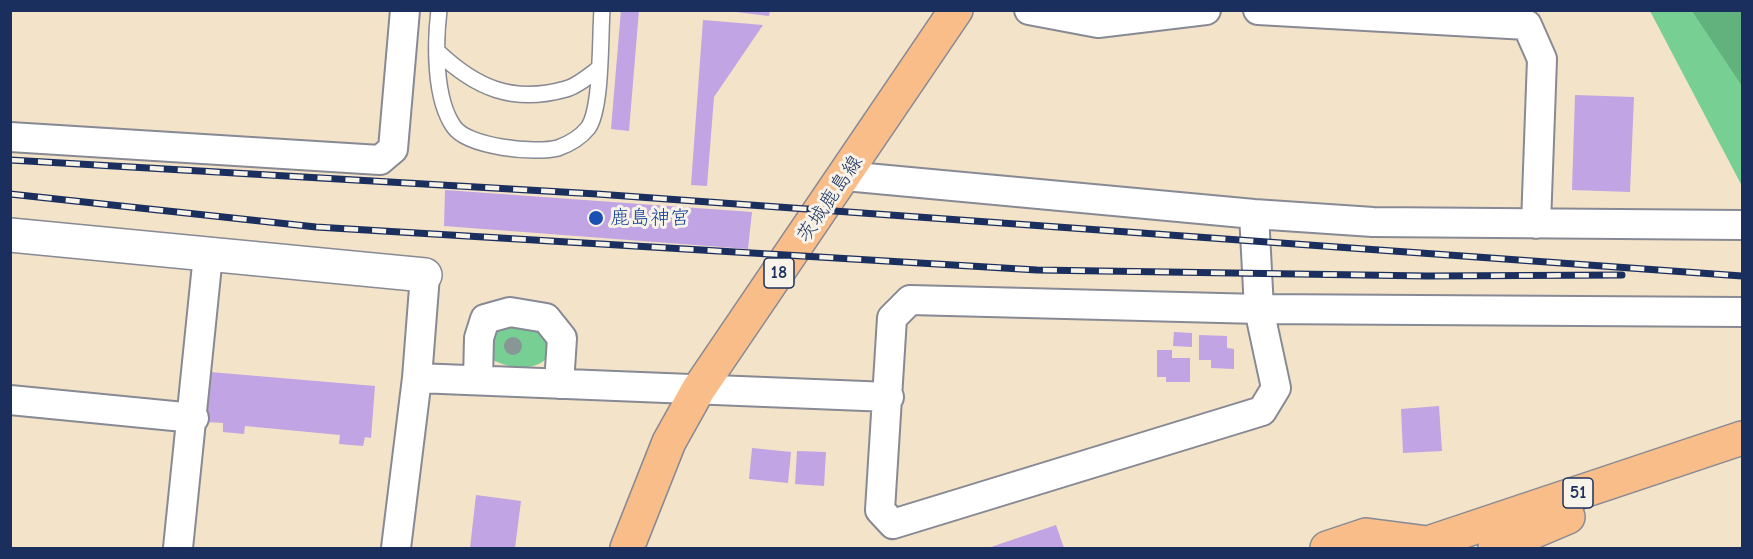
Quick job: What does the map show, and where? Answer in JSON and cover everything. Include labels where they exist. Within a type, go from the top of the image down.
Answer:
[{"type":"main road","name":"茨城鹿島線","points":[[627,549],[669,442],[698,390],[956,10]]},
{"type":"main road","name":"51","points":[[1327,549],[1366,535],[1421,546],[1743,439]]},
{"type":"main road","name":"51","points":[[1495,549],[1743,439]]},
{"type":"street","points":[[10,137],[380,160],[393,149],[405,10]]},
{"type":"street","points":[[1029,10],[1098,23],[1206,10]]},
{"type":"street","points":[[1258,10],[1526,18],[1542,59],[1536,224]]},
{"type":"street","points":[[845,176],[1254,214],[1423,224],[1743,225]]},
{"type":"street","points":[[1254,214],[1259,309],[1276,388],[1262,411],[893,524],[880,510],[889,397],[892,318],[910,300],[1259,309],[1743,312]]},
{"type":"street","points":[[10,235],[425,275],[417,378],[396,549]]},
{"type":"street","points":[[178,549],[194,418],[208,255]]},
{"type":"street","points":[[478,380],[479,338],[485,319],[510,312],[546,318],[562,338],[559,384]]},
{"type":"street","points":[[417,378],[889,397]]},
{"type":"street","points":[[10,400],[194,418]]},
{"type":"lane","points":[[439,10],[437,74],[446,111],[454,128],[468,139],[478,143],[534,149],[555,148],[573,142],[589,127],[595,104],[602,10]]},
{"type":"lane","points":[[438,52],[456,69],[480,86],[503,92],[534,94],[568,89],[598,69]]},
{"type":"green space","points":[[1650,11],[1742,11],[1742,186]]},
{"type":"green space","points":[[1692,11],[1742,11],[1742,86]]},
{"type":"green space","points":[[500,326],[533,326],[545,332],[551,353],[539,364],[523,367],[506,365],[491,359],[491,330]]},
{"type":"building","points":[[621,10],[639,10],[629,131],[611,129]]},
{"type":"building","points":[[720,10],[770,10],[769,16]]},
{"type":"building","points":[[703,20],[763,25],[714,97],[707,186],[691,185]]},
{"type":"building","points":[[1575,95],[1634,97],[1630,192],[1572,190]]},
{"type":"building","points":[[445,190],[752,212],[748,249],[444,226]]},
{"type":"building","points":[[1174,332],[1192,333],[1192,347],[1173,346]]},
{"type":"building","points":[[1199,335],[1227,336],[1227,348],[1234,349],[1234,369],[1211,368],[1211,360],[1199,360]]},
{"type":"building","points":[[1157,350],[1172,350],[1172,358],[1190,358],[1190,382],[1166,382],[1166,377],[1157,377]]},
{"type":"building","points":[[210,372],[375,386],[371,438],[365,437],[363,446],[339,444],[340,435],[245,426],[244,434],[223,432],[223,423],[206,422]]},
{"type":"building","points":[[1439,406],[1442,451],[1403,453],[1401,409]]},
{"type":"building","points":[[752,448],[791,452],[788,483],[749,479]]},
{"type":"building","points":[[797,451],[826,452],[824,486],[795,484]]},
{"type":"building","points":[[476,495],[521,501],[515,548],[470,548]]},
{"type":"building","points":[[1056,525],[1064,548],[988,548]]},
{"type":"railway","points":[[10,160],[597,194],[1742,276]]},
{"type":"railway","points":[[10,194],[316,227],[1037,270],[1427,276],[1622,275]]},
{"type":"place","name":"鹿島神宮","points":[[596,218]]}]
